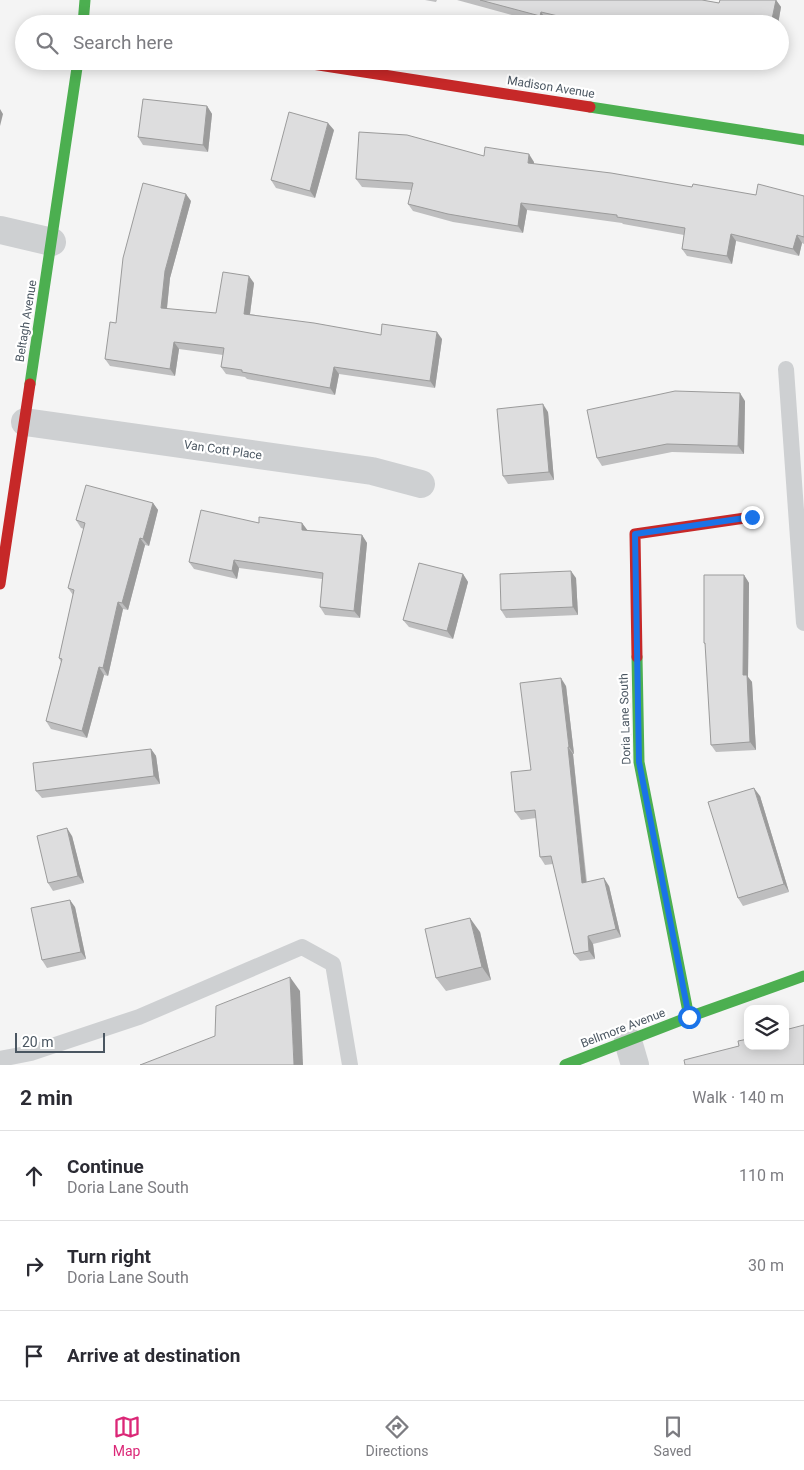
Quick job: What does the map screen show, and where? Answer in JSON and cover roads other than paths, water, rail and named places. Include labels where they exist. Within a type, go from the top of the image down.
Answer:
[{"type":"street","points":[[84,15],[85,0]]},
{"type":"street","name":"Beltagh Avenue","points":[[0,584],[77,70]]},
{"type":"street","name":"Madison Avenue","points":[[351,70],[804,140]]},
{"type":"street","points":[[0,230],[52,242]]},
{"type":"street","name":"Van Cott Place","points":[[25,422],[372,470],[421,484]]},
{"type":"street","name":"Doria Lane South","points":[[689,1017],[639,762],[635,534],[752,517]]},
{"type":"street","name":"Bellmore Avenue","points":[[566,1065],[631,1053],[689,1017],[804,976]]},
{"type":"lane","points":[[786,369],[804,624]]},
{"type":"lane","points":[[0,1059],[31,1053],[139,1017],[302,947],[332,964],[350,1065]]}]
